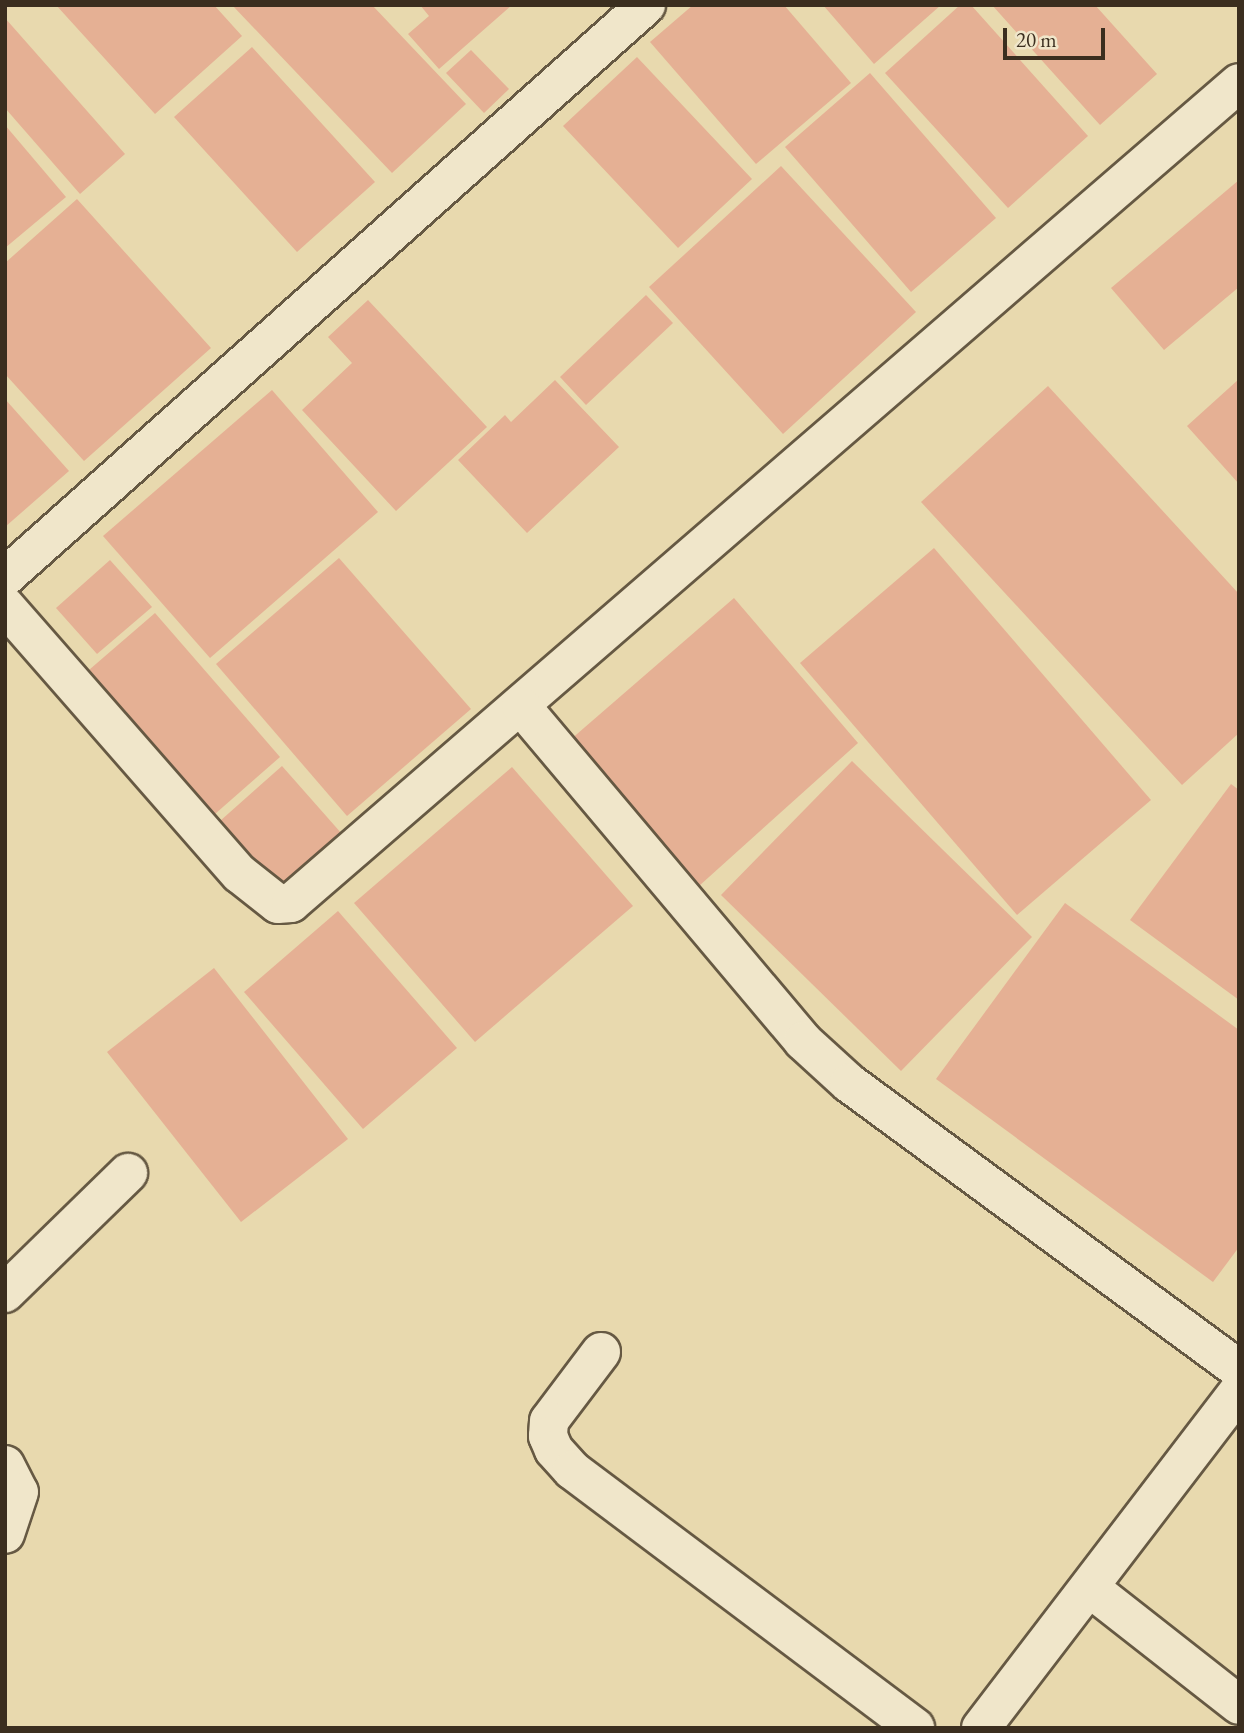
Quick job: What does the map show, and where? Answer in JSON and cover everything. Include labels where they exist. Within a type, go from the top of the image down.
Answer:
[{"type":"lane","points":[[5,577],[646,5]]},
{"type":"lane","points":[[5,606],[240,873],[278,904],[291,904],[306,894],[1239,83]]},
{"type":"lane","points":[[521,706],[803,1041],[849,1083],[1239,1369]]},
{"type":"lane","points":[[5,1293],[128,1173]]},
{"type":"lane","points":[[601,1352],[549,1421],[548,1436],[554,1450],[572,1470],[915,1728]]},
{"type":"lane","points":[[981,1728],[1239,1391]]},
{"type":"lane","points":[[5,1465],[19,1492],[5,1534]]},
{"type":"lane","points":[[1090,1588],[1239,1705]]},
{"type":"building","points":[[56,5],[214,5],[242,36],[155,114]]},
{"type":"building","points":[[232,5],[372,5],[466,104],[392,173]]},
{"type":"building","points":[[420,5],[512,5],[439,69],[408,34],[429,16]]},
{"type":"building","points":[[693,5],[784,5],[851,83],[756,164],[650,42]]},
{"type":"building","points":[[823,5],[941,5],[874,64]]},
{"type":"building","points":[[960,5],[971,5],[1088,136],[1008,208],[885,73]]},
{"type":"building","points":[[992,5],[1095,5],[1157,74],[1100,125]]},
{"type":"building","points":[[5,18],[125,154],[80,194],[5,108]]},
{"type":"building","points":[[252,47],[375,182],[297,252],[174,117]]},
{"type":"building","points":[[471,50],[509,89],[484,113],[446,73]]},
{"type":"building","points":[[637,57],[752,179],[678,248],[563,126]]},
{"type":"building","points":[[870,73],[996,218],[911,292],[785,147]]},
{"type":"building","points":[[5,125],[66,197],[5,248]]},
{"type":"building","points":[[781,166],[916,312],[783,434],[649,287]]},
{"type":"building","points":[[1239,180],[1239,287],[1164,350],[1111,288]]},
{"type":"building","points":[[77,199],[211,348],[84,461],[5,374],[5,263]]},
{"type":"building","points":[[646,295],[673,323],[586,405],[560,377]]},
{"type":"building","points":[[368,300],[487,427],[396,511],[302,410],[352,363],[328,337]]},
{"type":"building","points":[[1239,379],[1239,484],[1187,426]]},
{"type":"building","points":[[555,380],[619,447],[527,533],[458,460],[505,415],[511,422]]},
{"type":"building","points":[[1048,386],[1239,594],[1239,733],[1182,785],[921,502]]},
{"type":"building","points":[[272,390],[378,512],[210,658],[103,536]]},
{"type":"building","points":[[5,399],[69,471],[5,527]]},
{"type":"building","points":[[934,548],[1151,800],[1017,915],[800,663]]},
{"type":"building","points":[[339,558],[471,709],[347,816],[216,664]]},
{"type":"building","points":[[110,560],[152,607],[97,654],[56,608]]},
{"type":"building","points":[[734,598],[858,743],[689,895],[562,747]]},
{"type":"building","points":[[155,613],[280,757],[207,821],[82,676]]},
{"type":"building","points":[[852,761],[1032,937],[901,1071],[721,895]]},
{"type":"building","points":[[282,766],[342,834],[280,889],[220,821]]},
{"type":"building","points":[[512,767],[633,906],[475,1042],[354,903]]},
{"type":"building","points":[[1231,784],[1239,790],[1239,1000],[1130,920]]},
{"type":"building","points":[[1065,903],[1239,1030],[1239,1247],[1213,1282],[936,1079]]},
{"type":"building","points":[[338,911],[457,1048],[363,1129],[244,992]]},
{"type":"building","points":[[214,968],[348,1139],[241,1222],[107,1052]]}]
